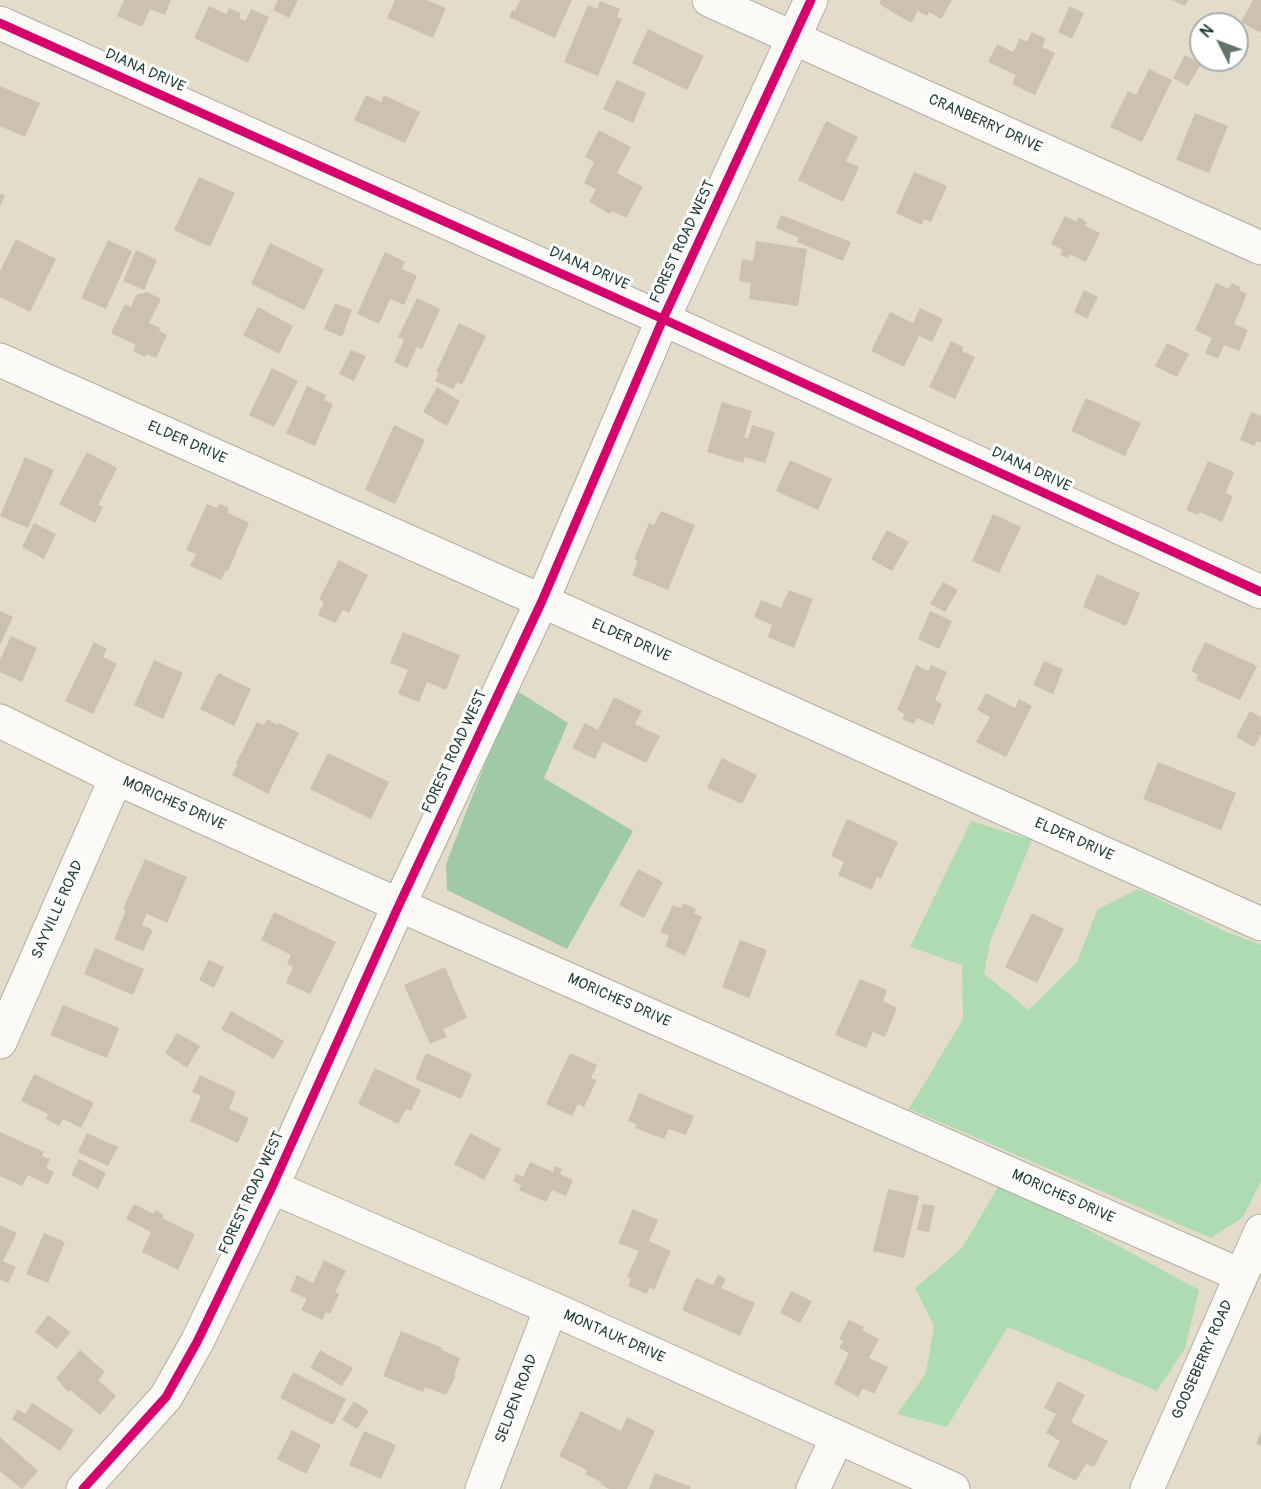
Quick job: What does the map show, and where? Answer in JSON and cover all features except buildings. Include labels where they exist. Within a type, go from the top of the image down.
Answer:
[{"type":"street","name":"CRANBERRY DRIVE","points":[[709,0],[1261,248]]},
{"type":"street","name":"FOREST ROAD WEST","points":[[83,1489],[166,1397],[198,1342],[273,1188],[399,905],[542,601],[663,319],[811,0]]},
{"type":"street","name":"DIANA DRIVE","points":[[0,23],[663,319],[1261,592]]},
{"type":"street","name":"ELDER DRIVE","points":[[0,360],[1261,924]]},
{"type":"street","name":"MORICHES DRIVE","points":[[0,721],[116,778],[399,905],[1240,1275]]},
{"type":"street","name":"SAYVILLE ROAD","points":[[0,1042],[116,778]]},
{"type":"street","name":"MONTAUK DRIVE","points":[[273,1188],[551,1308],[953,1489]]},
{"type":"street","name":"GOOSEBERRY ROAD","points":[[1147,1489],[1261,1231]]},
{"type":"street","name":"SELDEN ROAD","points":[[482,1489],[551,1308]]},
{"type":"street","points":[[813,1489],[837,1438]]},
{"type":"green space","points":[[514,689],[568,723],[544,778],[633,831],[567,949],[447,890],[446,864]]},
{"type":"green space","points":[[971,821],[1032,840],[990,942],[984,974],[1029,1010],[1077,962],[1097,910],[1138,889],[1224,931],[1261,945],[1261,1181],[1243,1217],[1211,1238],[909,1109],[963,1019],[962,965],[910,947]]},
{"type":"green space","points":[[1001,1182],[1199,1290],[1185,1348],[1157,1391],[1008,1327],[947,1427],[897,1414],[926,1373],[934,1326],[915,1288],[962,1248]]},
{"type":"cycle path","points":[[83,1489],[166,1397],[197,1342],[272,1187],[399,905],[542,601],[663,319],[811,0]]},
{"type":"cycle path","points":[[0,23],[663,319],[1261,592]]}]
